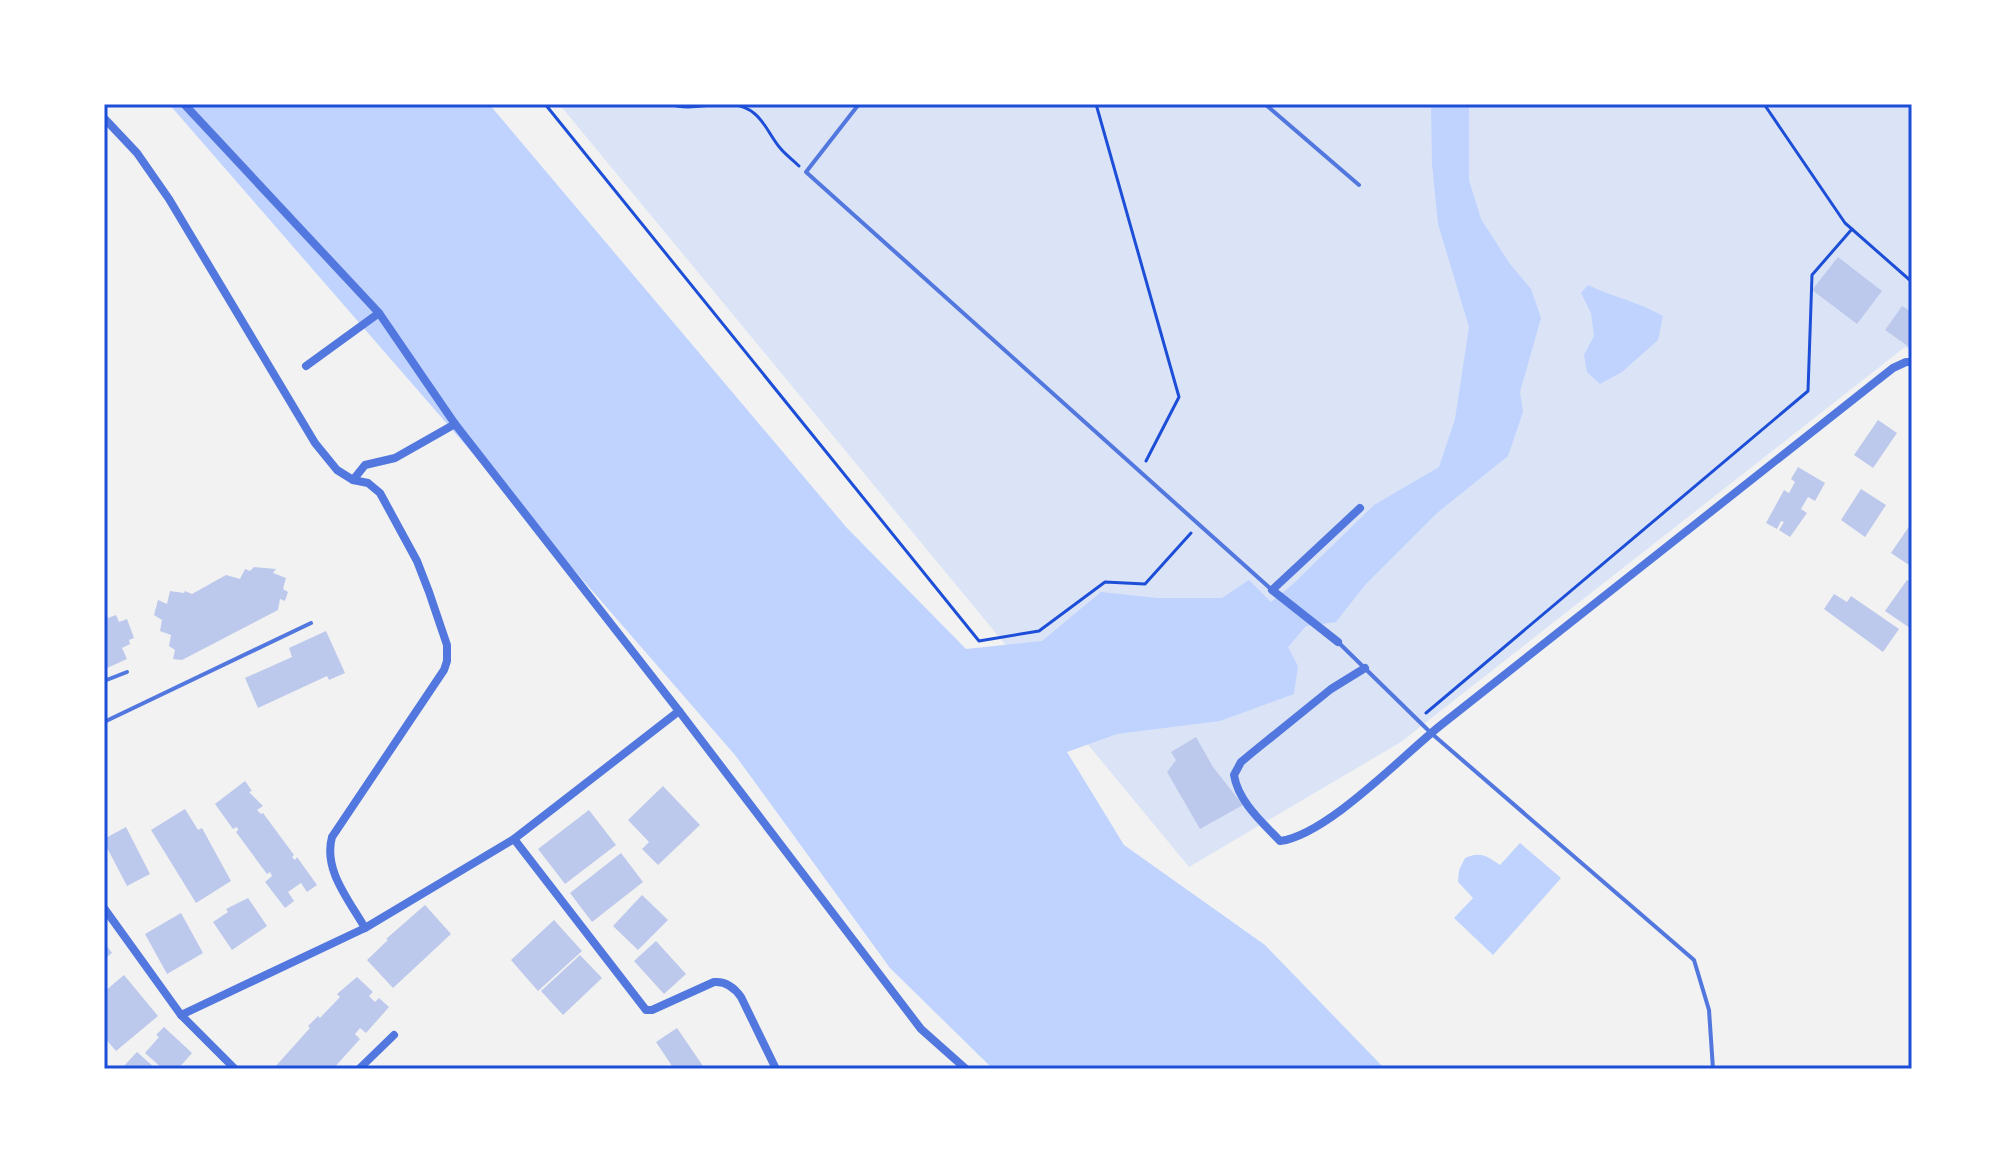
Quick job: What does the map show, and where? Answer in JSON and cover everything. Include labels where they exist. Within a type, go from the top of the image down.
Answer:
[{"type":"street","points":[[184,104],[379,313],[455,424],[921,1029],[966,1069]]},
{"type":"street","points":[[104,118],[137,153],[169,199],[315,443],[337,470],[353,480],[368,483],[380,493],[417,561],[447,645],[444,670],[332,837],[328,851],[330,867],[365,928]]},
{"type":"street","points":[[306,366],[379,313]]},
{"type":"street","points":[[1365,668],[1331,689],[1264,743],[1241,762],[1234,775],[1249,807],[1280,841],[1295,839],[1348,803],[1431,733],[1893,368],[1912,362]]},
{"type":"street","points":[[353,480],[365,465],[395,458],[455,424]]},
{"type":"street","points":[[1338,642],[1272,590],[1360,508]]},
{"type":"street","points":[[181,1015],[365,928],[514,839],[679,711]]},
{"type":"street","points":[[514,839],[646,1010],[722,981],[741,997],[776,1069]]},
{"type":"street","points":[[104,908],[181,1015],[235,1069]]},
{"type":"street","points":[[359,1069],[394,1035]]},
{"type":"lane","points":[[859,104],[806,172],[1272,590]]},
{"type":"lane","points":[[1265,104],[1359,185]]},
{"type":"lane","points":[[104,722],[311,623]]},
{"type":"lane","points":[[1338,642],[1431,733],[1694,960],[1709,1010],[1713,1069]]},
{"type":"lane","points":[[104,681],[127,672]]},
{"type":"path","points":[[545,104],[979,641],[1039,631],[1105,582],[1145,584],[1199,524]]},
{"type":"path","points":[[670,104],[680,108],[737,105],[749,110],[779,148],[806,172]]},
{"type":"path","points":[[1096,104],[1179,397],[1140,472]]},
{"type":"path","points":[[1764,104],[1845,223],[1912,282]]},
{"type":"path","points":[[1417,720],[1808,391],[1812,275],[1852,229]]},
{"type":"shaded area","points":[[559,104],[1912,104],[1912,352],[1905,347],[1401,742],[1189,867]]},
{"type":"water","points":[[169,104],[489,104],[847,528],[966,649],[1042,641],[1101,592],[1157,598],[1222,598],[1249,580],[1271,602],[1374,505],[1439,467],[1455,419],[1469,327],[1438,224],[1432,164],[1431,104],[1469,104],[1469,180],[1481,219],[1510,264],[1531,289],[1541,318],[1520,392],[1523,412],[1508,456],[1437,513],[1365,585],[1336,622],[1306,626],[1288,647],[1298,666],[1294,694],[1220,721],[1117,734],[1067,752],[1124,845],[1265,945],[1385,1069],[993,1069],[890,968],[735,755]]},
{"type":"water","points":[[1588,285],[1663,316],[1658,340],[1622,372],[1600,384],[1587,372],[1584,355],[1594,336],[1591,313],[1581,293]]},
{"type":"water","points":[[1520,843],[1561,878],[1493,955],[1454,918],[1473,898],[1458,882],[1459,870],[1465,858],[1475,855],[1487,857],[1500,865]]},
{"type":"building","points":[[1838,257],[1882,291],[1857,324],[1812,290]]},
{"type":"building","points":[[1902,306],[1912,312],[1912,349],[1885,330]]},
{"type":"building","points":[[1878,420],[1897,433],[1873,468],[1854,455]]},
{"type":"building","points":[[1798,467],[1825,483],[1815,501],[1808,497],[1801,509],[1807,513],[1790,537],[1779,530],[1784,522],[1781,521],[1777,529],[1766,523],[1784,490],[1789,493],[1795,482],[1791,479]]},
{"type":"building","points":[[1861,489],[1886,505],[1865,537],[1841,520]]},
{"type":"building","points":[[1910,525],[1912,527],[1912,567],[1891,553]]},
{"type":"building","points":[[254,567],[276,569],[273,573],[286,578],[283,589],[288,592],[285,601],[280,599],[278,610],[182,660],[173,659],[175,650],[169,646],[171,635],[160,631],[162,620],[154,615],[158,600],[167,604],[170,591],[192,594],[226,575],[240,579],[245,569],[250,571]]},
{"type":"building","points":[[1907,580],[1912,583],[1910,628],[1885,611]]},
{"type":"building","points":[[1834,594],[1847,602],[1851,596],[1899,629],[1883,652],[1824,609]]},
{"type":"building","points":[[104,610],[108,618],[116,615],[119,622],[127,619],[134,638],[122,648],[127,659],[107,668],[104,665]]},
{"type":"building","points":[[326,631],[345,673],[329,680],[327,676],[258,708],[245,678],[292,657],[289,648]]},
{"type":"building","points":[[1196,737],[1213,767],[1243,805],[1200,829],[1167,772],[1176,760],[1171,752]]},
{"type":"building","points":[[245,781],[252,791],[249,792],[263,806],[257,810],[263,813],[294,855],[292,857],[295,860],[297,857],[317,885],[307,892],[301,883],[288,892],[294,901],[285,908],[265,882],[272,876],[270,872],[267,874],[236,832],[237,827],[233,829],[215,804]]},
{"type":"building","points":[[663,786],[700,825],[658,865],[642,849],[649,842],[628,820]]},
{"type":"building","points":[[185,809],[198,830],[202,828],[231,881],[196,903],[151,830]]},
{"type":"building","points":[[589,810],[616,845],[565,884],[538,849]]},
{"type":"building","points":[[126,827],[150,874],[127,886],[104,842],[104,839]]},
{"type":"building","points":[[621,853],[643,882],[592,922],[570,893]]},
{"type":"building","points":[[642,895],[668,920],[638,950],[613,926]]},
{"type":"building","points":[[248,898],[267,926],[232,950],[213,922],[228,912],[226,909]]},
{"type":"building","points":[[425,905],[451,934],[393,988],[367,960]]},
{"type":"building","points":[[181,913],[203,953],[167,974],[145,934]]},
{"type":"building","points":[[554,920],[582,951],[538,991],[511,960]]},
{"type":"building","points":[[656,941],[686,974],[664,994],[634,961]]},
{"type":"building","points":[[104,942],[112,953],[104,959]]},
{"type":"building","points":[[580,955],[602,978],[563,1015],[541,991]]},
{"type":"building","points":[[124,975],[158,1016],[116,1051],[104,1037],[104,992]]},
{"type":"building","points":[[357,977],[373,992],[369,996],[375,1002],[379,998],[389,1007],[366,1033],[360,1028],[355,1034],[360,1039],[333,1069],[274,1068],[310,1028],[308,1026],[340,997],[337,994]]},
{"type":"building","points":[[164,1027],[192,1053],[178,1069],[163,1069],[145,1053]]},
{"type":"building","points":[[677,1028],[705,1069],[674,1069],[656,1042]]},
{"type":"building","points":[[137,1052],[156,1069],[121,1069]]}]
